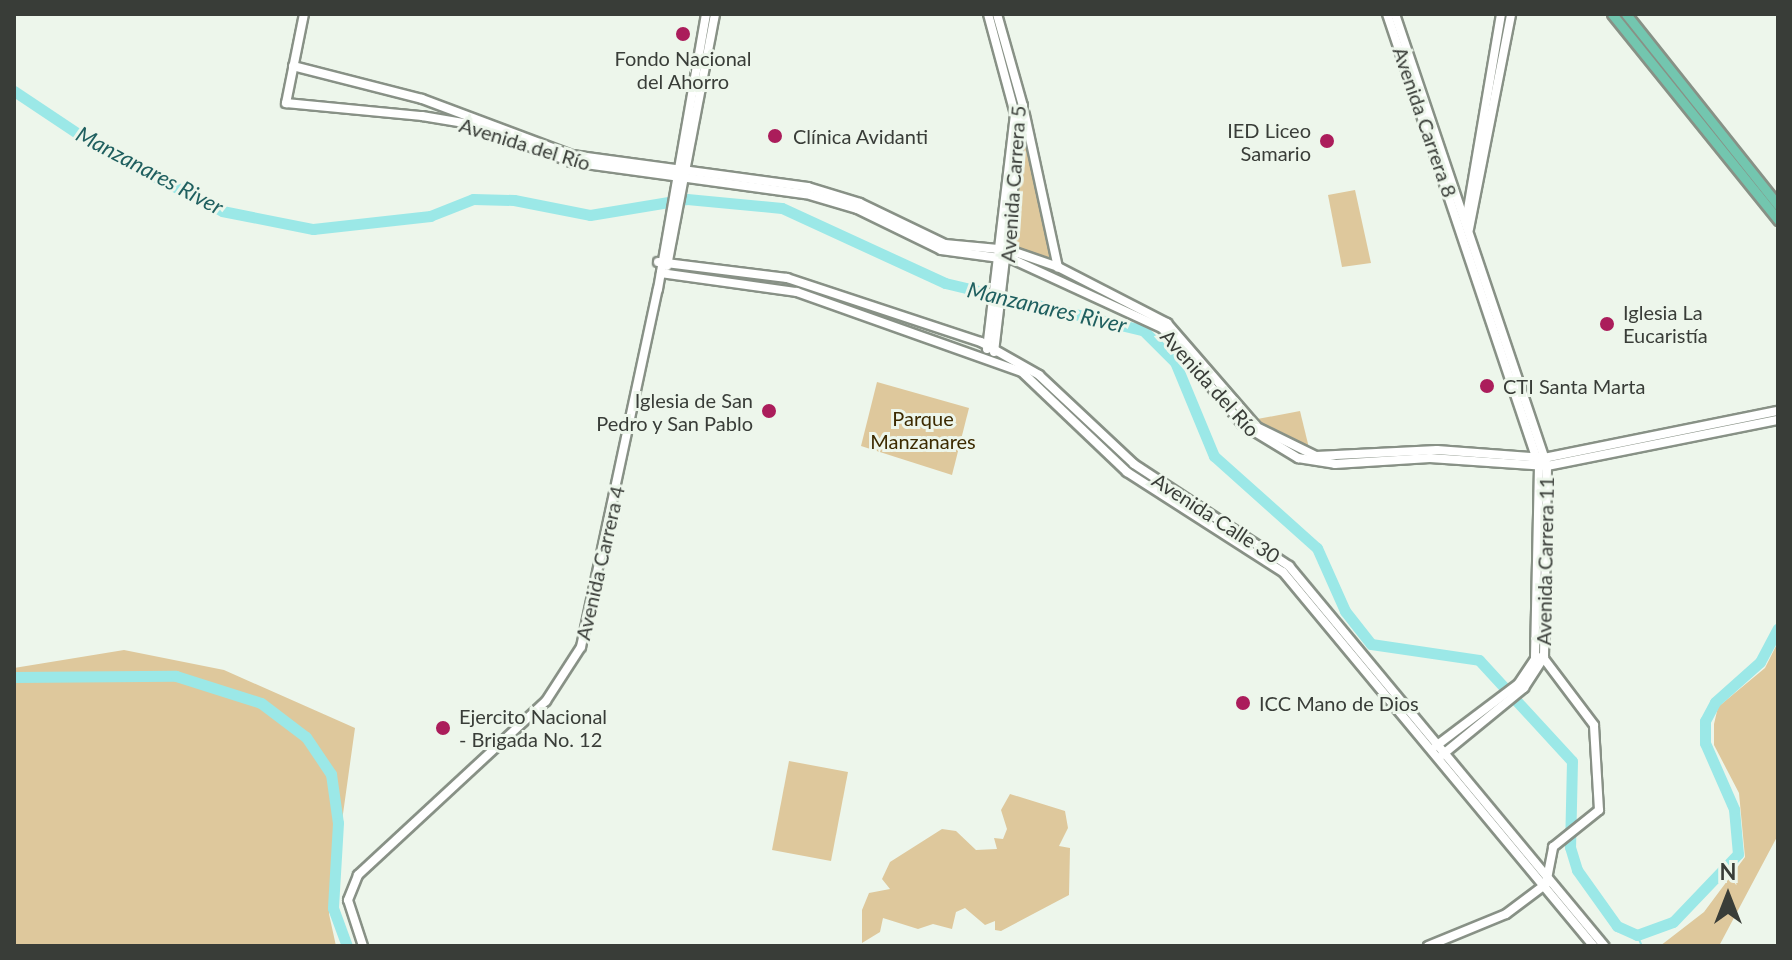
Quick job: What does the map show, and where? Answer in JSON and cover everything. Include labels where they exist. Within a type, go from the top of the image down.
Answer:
[{"type":"main road","points":[[293,66],[304,14]]},
{"type":"main road","name":"Avenida Carrera 4","points":[[661,273],[658,262],[706,14]]},
{"type":"main road","name":"Avenida Carrera 4","points":[[363,946],[348,900],[366,865],[546,701],[581,647],[661,273],[669,263],[672,250],[715,14]]},
{"type":"main road","name":"Avenida Carrera 5","points":[[988,14],[1015,114],[1002,274],[990,351]]},
{"type":"main road","name":"Avenida Carrera 5","points":[[997,14],[1023,106],[1004,254]]},
{"type":"main road","name":"Avenida Carrera 8","points":[[1387,14],[1467,231]]},
{"type":"main road","name":"Avenida Carrera 8","points":[[1395,14],[1466,218]]},
{"type":"main road","points":[[1467,231],[1466,218],[1501,14]]},
{"type":"main road","points":[[1467,231],[1511,14]]},
{"type":"main road","points":[[1612,14],[1778,220]]},
{"type":"main road","points":[[1626,14],[1778,205]]},
{"type":"main road","name":"Avenida del Río","points":[[676,169],[572,155],[422,99],[293,66],[286,103],[470,124],[571,162],[687,170],[827,199],[941,250],[1004,254],[1058,267],[1167,323],[1200,354],[1247,419],[1297,450],[1332,457],[1437,450],[1541,462],[1778,411]]},
{"type":"main road","points":[[1023,106],[1058,267]]},
{"type":"main road","name":"Avenida Carrera 11","points":[[1439,751],[1521,686],[1540,655],[1541,462],[1467,231]]},
{"type":"main road","points":[[672,250],[687,265]]},
{"type":"main road","name":"Avenida del Río","points":[[1004,254],[1060,277],[1162,328],[1242,424],[1298,458],[1335,464],[1430,458],[1541,462],[1778,420]]},
{"type":"main road","name":"Avenida Calle 30","points":[[658,262],[787,278],[974,340],[1034,380],[1127,472],[1283,572],[1545,871],[1605,946]]},
{"type":"main road","name":"Avenida Calle 30","points":[[661,273],[797,292],[1010,355],[1134,464],[1289,566],[1594,946]]},
{"type":"main road","points":[[974,340],[994,331],[1010,355]]},
{"type":"main road","points":[[1428,946],[1506,914],[1546,884],[1545,871],[1559,841],[1583,827],[1599,810],[1602,779],[1594,725],[1540,655]]},
{"type":"green space","points":[[1024,130],[1053,262],[1011,247]]},
{"type":"green space","points":[[1355,190],[1371,263],[1342,267],[1328,195]]},
{"type":"green space","name":"Parque Manzanares","points":[[877,382],[969,408],[952,475],[861,446]]},
{"type":"green space","points":[[1300,411],[1309,448],[1252,420]]},
{"type":"green space","points":[[1778,642],[1778,835],[1719,946],[1660,946],[1704,912],[1745,857],[1739,793],[1714,745],[1714,724],[1718,707],[1765,668]]},
{"type":"green space","points":[[124,650],[224,670],[355,728],[329,914],[336,946],[14,946],[14,668]]},
{"type":"green space","points":[[789,761],[848,772],[831,861],[772,850]]},
{"type":"green space","points":[[1010,794],[1065,811],[1068,828],[1059,846],[1070,848],[1069,895],[1001,931],[995,930],[995,921],[985,925],[965,908],[956,912],[952,929],[933,924],[918,929],[883,918],[880,932],[862,943],[862,910],[869,893],[890,889],[882,879],[890,862],[942,829],[956,831],[976,850],[997,849],[994,838],[1003,839],[1007,829],[1001,810]]},
{"type":"waterway","name":"Manzanares River","points":[[14,91],[101,149],[222,211],[313,229],[430,216],[473,199],[514,200],[590,215],[687,199],[782,208],[945,283],[1143,330],[1175,362],[1214,456],[1317,548],[1345,611],[1371,644],[1479,660],[1572,761],[1570,847],[1577,870],[1617,926],[1637,935],[1673,922],[1738,854],[1734,809],[1705,743],[1705,721],[1715,702],[1760,662],[1778,628]]},
{"type":"waterway","points":[[14,677],[176,676],[261,703],[306,737],[331,774],[338,823],[333,908],[347,946]]},
{"type":"waterway","points":[[1637,935],[1642,946]]},
{"type":"place","name":"Fondo Nacional del Ahorro","points":[[683,34]]},
{"type":"place","name":"Clínica Avidanti","points":[[775,136]]},
{"type":"place","name":"IED Liceo Samario","points":[[1327,141]]},
{"type":"place","name":"Iglesia La Eucaristía","points":[[1607,324]]},
{"type":"place","name":"CTI Santa Marta","points":[[1487,386]]},
{"type":"place","name":"Iglesia de San Pedro y San Pablo","points":[[769,411]]},
{"type":"place","name":"ICC Mano de Dios","points":[[1243,703]]},
{"type":"place","name":"Ejercito Nacional - Brigada No. 12","points":[[443,728]]}]
